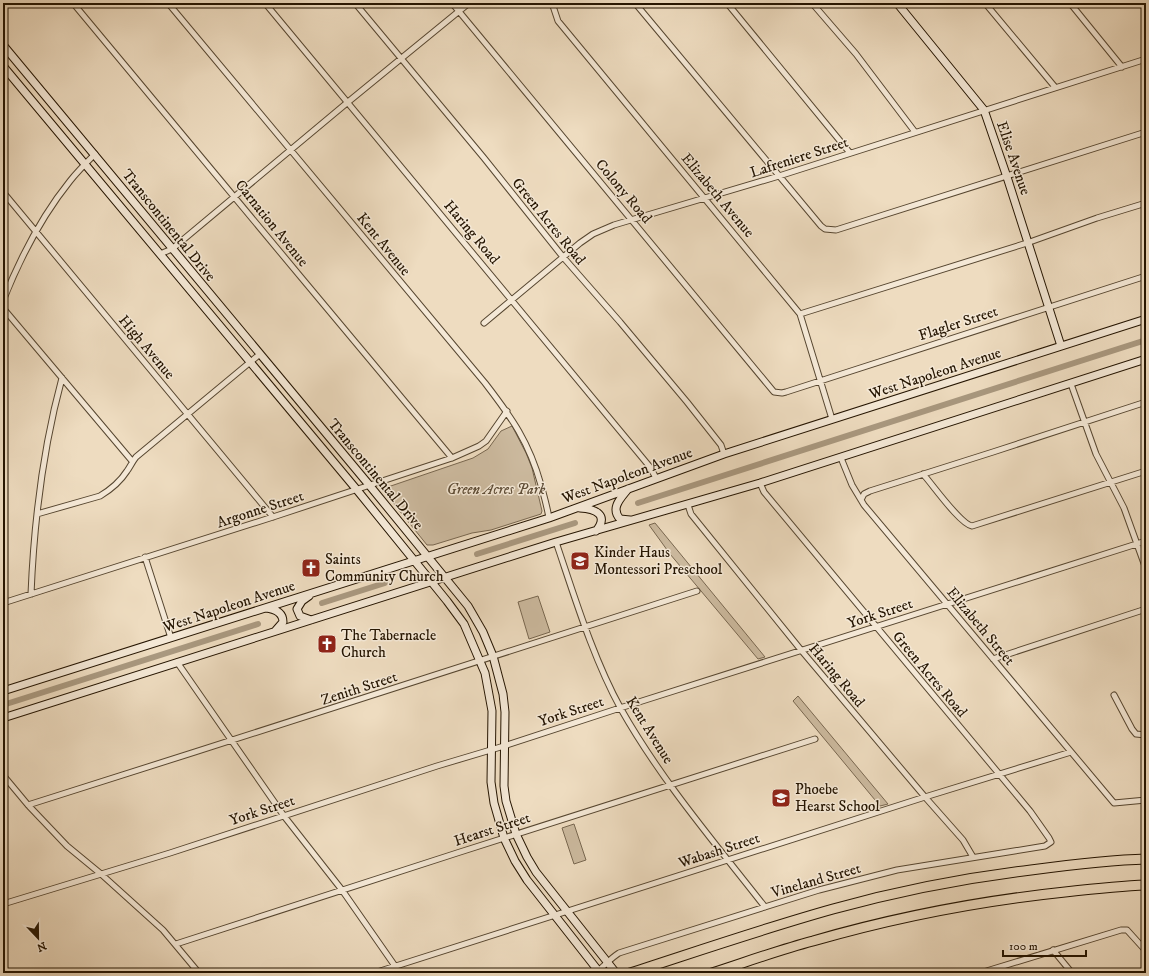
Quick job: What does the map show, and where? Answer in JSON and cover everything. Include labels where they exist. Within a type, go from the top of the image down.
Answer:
[{"type":"highway","points":[[630,973],[796,919],[874,898],[955,881],[1069,865],[1146,859]]},
{"type":"highway","points":[[712,973],[811,941],[898,919],[1015,897],[1120,886],[1146,885]]},
{"type":"street","name":"Carnation Avenue","points":[[73,3],[452,458]]},
{"type":"street","name":"Kent Avenue","points":[[168,3],[507,411],[526,444],[534,462],[548,507],[549,518]]},
{"type":"street","name":"Haring Road","points":[[265,3],[650,467],[656,478]]},
{"type":"street","name":"Green Acres Road","points":[[354,3],[484,158],[563,257],[687,402],[721,445],[724,454]]},
{"type":"street","name":"Colony Road","points":[[452,3],[772,390],[777,393]]},
{"type":"street","points":[[160,254],[172,249],[400,58],[469,3]]},
{"type":"street","name":"Elizabeth Avenue","points":[[552,3],[558,21],[800,314],[832,419]]},
{"type":"street","points":[[636,3],[824,229],[836,230],[1146,132]]},
{"type":"street","points":[[727,3],[850,153]]},
{"type":"street","points":[[812,3],[856,54],[915,132]]},
{"type":"street","name":"Elise Avenue","points":[[897,3],[984,110],[1007,177],[1047,307],[1061,346]]},
{"type":"street","points":[[985,3],[1055,87]]},
{"type":"street","points":[[1070,3],[1122,66]]},
{"type":"street","name":"Transcontinental Drive","points":[[3,45],[95,154],[468,606],[483,632],[493,656],[503,694],[505,794],[516,834],[536,872],[616,973]]},
{"type":"street","name":"Lafreniere Street","points":[[484,323],[580,243],[593,234],[614,225],[779,176],[1146,59]]},
{"type":"street","name":"Transcontinental Drive","points":[[3,66],[357,490],[432,582],[464,624],[485,672],[492,711],[491,782],[494,803],[504,838],[515,861],[527,880],[599,972]]},
{"type":"street","points":[[3,301],[15,269],[35,231],[60,193],[95,154]]},
{"type":"street","points":[[106,189],[116,181]]},
{"type":"street","name":"High Avenue","points":[[3,192],[273,517]]},
{"type":"street","points":[[800,314],[1027,243],[1097,218],[1146,203]]},
{"type":"street","name":"Flagler Street","points":[[777,393],[782,393],[820,381],[1146,276]]},
{"type":"street","points":[[3,308],[132,461]]},
{"type":"street","name":"West Napoleon Avenue","points":[[3,691],[549,518],[724,454],[1146,319]]},
{"type":"street","points":[[1135,322],[1146,323]]},
{"type":"street","points":[[37,514],[100,496],[119,482],[132,461],[260,354]]},
{"type":"street","points":[[3,718],[556,542],[760,484],[1146,359]]},
{"type":"street","points":[[31,594],[37,514],[43,468],[54,408],[62,378]]},
{"type":"street","points":[[1071,384],[1083,422],[1096,454],[1124,508],[1138,543],[1146,569]]},
{"type":"street","points":[[861,500],[864,494],[870,491],[1146,402]]},
{"type":"street","name":"Argonne Street","points":[[3,603],[370,486],[452,458],[486,441],[507,411]]},
{"type":"street","name":"Elizabeth Street","points":[[841,458],[852,485],[861,500],[1114,803],[1146,800]]},
{"type":"street","points":[[923,474],[959,517],[968,525],[972,526],[1146,471]]},
{"type":"street","name":"Green Acres Road","points":[[760,484],[764,492],[1030,811],[1051,842]]},
{"type":"street","points":[[628,489],[615,508],[620,519],[634,520]]},
{"type":"street","name":"Haring Road","points":[[688,505],[691,514],[801,650],[963,840],[973,857]]},
{"type":"street","points":[[578,507],[595,511],[599,514],[601,522],[596,531]]},
{"type":"street","name":"York Street","points":[[3,904],[170,853],[432,767],[492,750],[1146,541]]},
{"type":"street","name":"Kent Avenue","points":[[556,542],[585,627],[620,708],[671,786],[766,907]]},
{"type":"street","points":[[145,557],[171,638]]},
{"type":"street","name":"Zenith Street","points":[[28,805],[377,695],[493,656],[697,591]]},
{"type":"street","points":[[312,620],[300,616],[298,609],[302,601],[314,592]]},
{"type":"street","points":[[264,608],[274,609],[283,617],[283,622],[280,627],[273,632]]},
{"type":"street","points":[[993,659],[1146,609]]},
{"type":"street","points":[[177,662],[284,816],[342,890],[396,966]]},
{"type":"street","points":[[1114,695],[1132,729],[1136,734],[1146,735]]},
{"type":"street","name":"Hearst Street","points":[[176,944],[516,834],[815,740]]},
{"type":"street","name":"Wabash Street","points":[[374,973],[925,797],[1071,752]]},
{"type":"street","points":[[3,775],[28,805],[67,846],[101,874],[163,930],[199,973]]},
{"type":"street","name":"Vineland Street","points":[[599,972],[612,958],[619,954],[820,890],[897,870],[1045,846],[1051,842]]},
{"type":"street","points":[[980,973],[1121,930],[1127,930],[1146,951]]},
{"type":"street","points":[[1053,950],[1072,973]]},
{"type":"green space","name":"Green Acres Park","points":[[512,426],[532,468],[542,511],[541,514],[491,530],[472,533],[433,545],[427,545],[382,489],[473,458],[488,449],[501,431]]},
{"type":"green space","points":[[655,523],[765,657],[758,659],[670,554],[649,525]]},
{"type":"green space","points":[[538,596],[550,632],[529,639],[518,602]]},
{"type":"green space","points":[[798,696],[888,804],[880,806],[793,701]]},
{"type":"green space","points":[[574,824],[586,860],[574,864],[562,828]]},
{"type":"waterway","points":[[638,503],[1146,340]]},
{"type":"waterway","points":[[477,554],[575,523]]},
{"type":"waterway","points":[[322,603],[385,583]]},
{"type":"waterway","points":[[3,705],[258,624]]},
{"type":"place","name":"Kinder Haus Montessori Preschool","points":[[580,561]]},
{"type":"place","name":"Saints Community Church","points":[[311,568]]},
{"type":"place","name":"The Tabernacle Church","points":[[327,644]]},
{"type":"place","name":"Phoebe Hearst School","points":[[781,798]]}]
